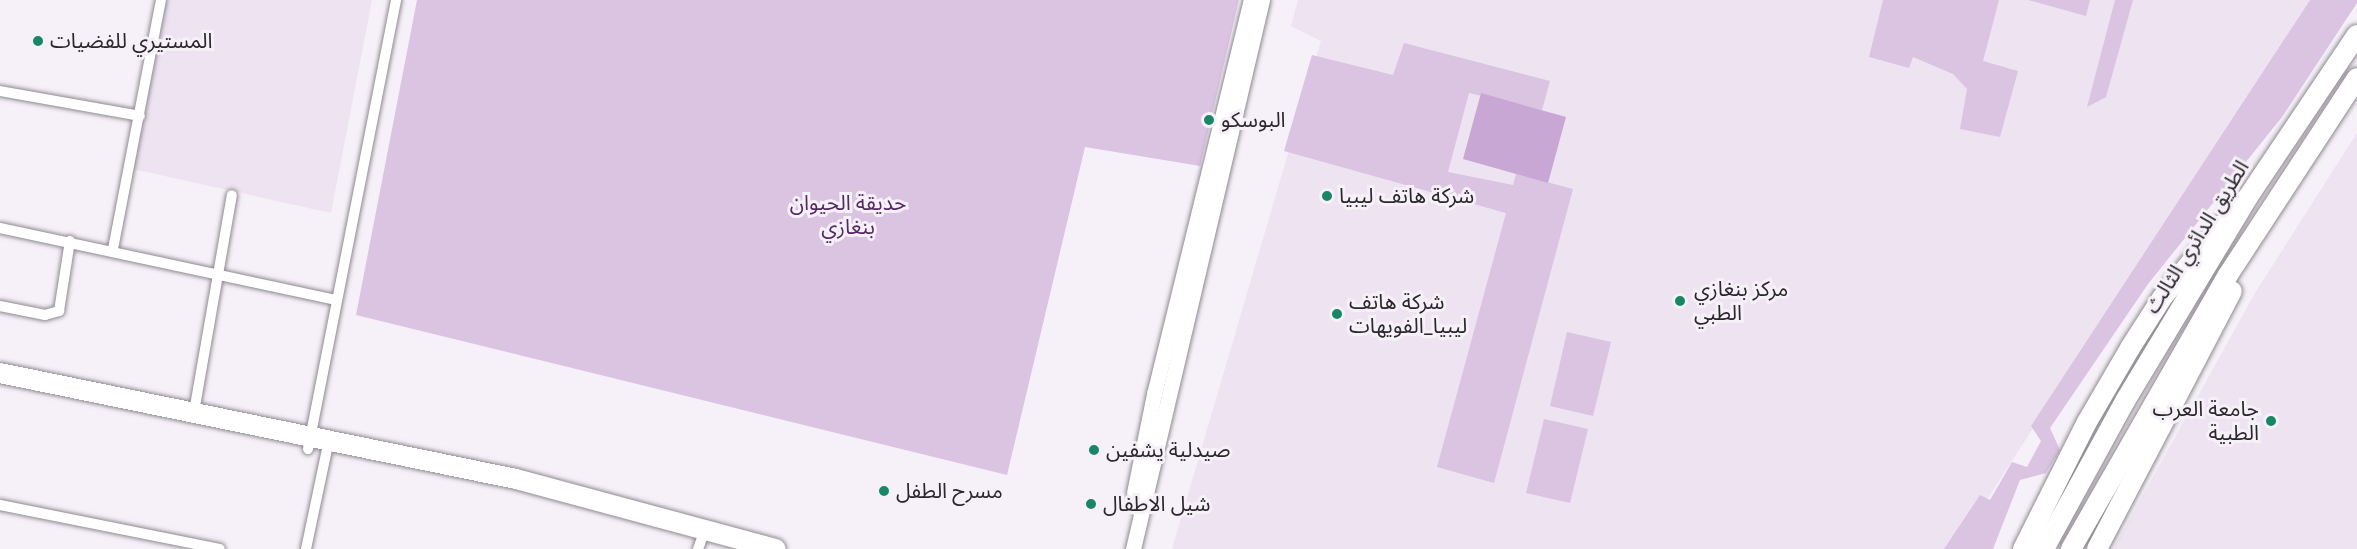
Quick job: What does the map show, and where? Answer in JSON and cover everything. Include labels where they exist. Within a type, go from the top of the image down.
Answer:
[{"type":"highway","name":"الطريق الدائري الثالث","points":[[2044,549],[2086,470],[2248,197],[2357,35]]},
{"type":"highway","points":[[2071,549],[2107,480],[2248,244],[2357,78]]},
{"type":"highway","points":[[2023,549],[2087,422],[2130,348],[2207,239],[2248,197]]},
{"type":"highway","points":[[2097,549],[2228,300],[2248,244]]},
{"type":"highway","points":[[0,372],[194,412],[318,444],[552,499],[700,544],[735,549]]},
{"type":"highway","points":[[0,385],[558,488],[776,549]]},
{"type":"main road","points":[[1124,549],[1154,394],[1251,0]]},
{"type":"main road","points":[[1133,549],[1262,0]]},
{"type":"street","points":[[112,249],[161,0]]},
{"type":"street","points":[[306,549],[335,300],[396,0]]},
{"type":"street","points":[[0,91],[140,116]]},
{"type":"street","points":[[194,412],[232,195]]},
{"type":"street","points":[[0,228],[112,249],[219,276],[335,300]]},
{"type":"street","points":[[0,306],[45,315],[58,311],[70,241]]},
{"type":"street","points":[[0,505],[220,549]]},
{"type":"shaded area","points":[[167,0],[372,0],[331,213],[133,169]]},
{"type":"shaded area","name":"مركز بنغازي الطبي","points":[[1298,0],[2310,0],[1955,549],[1172,549],[1321,41],[1291,26]]},
{"type":"shaded area","points":[[1481,93],[1566,117],[1548,183],[1463,159]]},
{"type":"shaded area","name":"جامعة العرب الطبية","points":[[2357,133],[2357,549],[2113,549],[2255,293]]},
{"type":"green space","name":"حديقة الحيوان بنغازي","points":[[417,0],[1239,0],[1200,166],[1085,147],[1007,475],[356,315]]},
{"type":"green space","points":[[1883,0],[1999,0],[1983,61],[2018,71],[2000,137],[1960,129],[1967,89],[1953,74],[1913,57],[1909,68],[1869,57]]},
{"type":"green space","points":[[2028,0],[2090,0],[2086,16]]},
{"type":"green space","points":[[2115,0],[2133,0],[2106,97],[2087,107]]},
{"type":"green space","points":[[2310,0],[2357,0],[2357,3],[2282,117],[2148,284],[2050,428],[2060,450],[2046,473],[2020,480],[1993,549],[1944,549],[1980,495],[1990,500],[2012,462],[2027,467],[2041,441],[2031,426]]},
{"type":"green space","points":[[1404,43],[1550,81],[1542,110],[1469,93],[1448,172],[1513,185],[1516,174],[1573,189],[1494,483],[1437,467],[1506,213],[1284,151],[1312,55],[1393,75]]},
{"type":"green space","points":[[1567,332],[1611,342],[1593,416],[1550,406]]},
{"type":"green space","points":[[1544,419],[1588,429],[1570,503],[1526,493]]},
{"type":"place","name":"المستيري للفضيات","points":[[38,41]]},
{"type":"place","name":"البوسكو","points":[[1209,120]]},
{"type":"place","name":"شركة هاتف ليبيا","points":[[1327,196]]},
{"type":"place","name":"مركز بنغازي الطبي","points":[[1680,301]]},
{"type":"place","name":"شركة هاتف ليبيا_الفويهات","points":[[1337,314]]},
{"type":"place","name":"جامعة العرب الطبية","points":[[2271,421]]},
{"type":"place","name":"صيدلية يشفين","points":[[1094,450]]},
{"type":"place","name":"مسرح الطفل","points":[[884,491]]},
{"type":"place","name":"شيل الاطفال","points":[[1091,504]]}]
